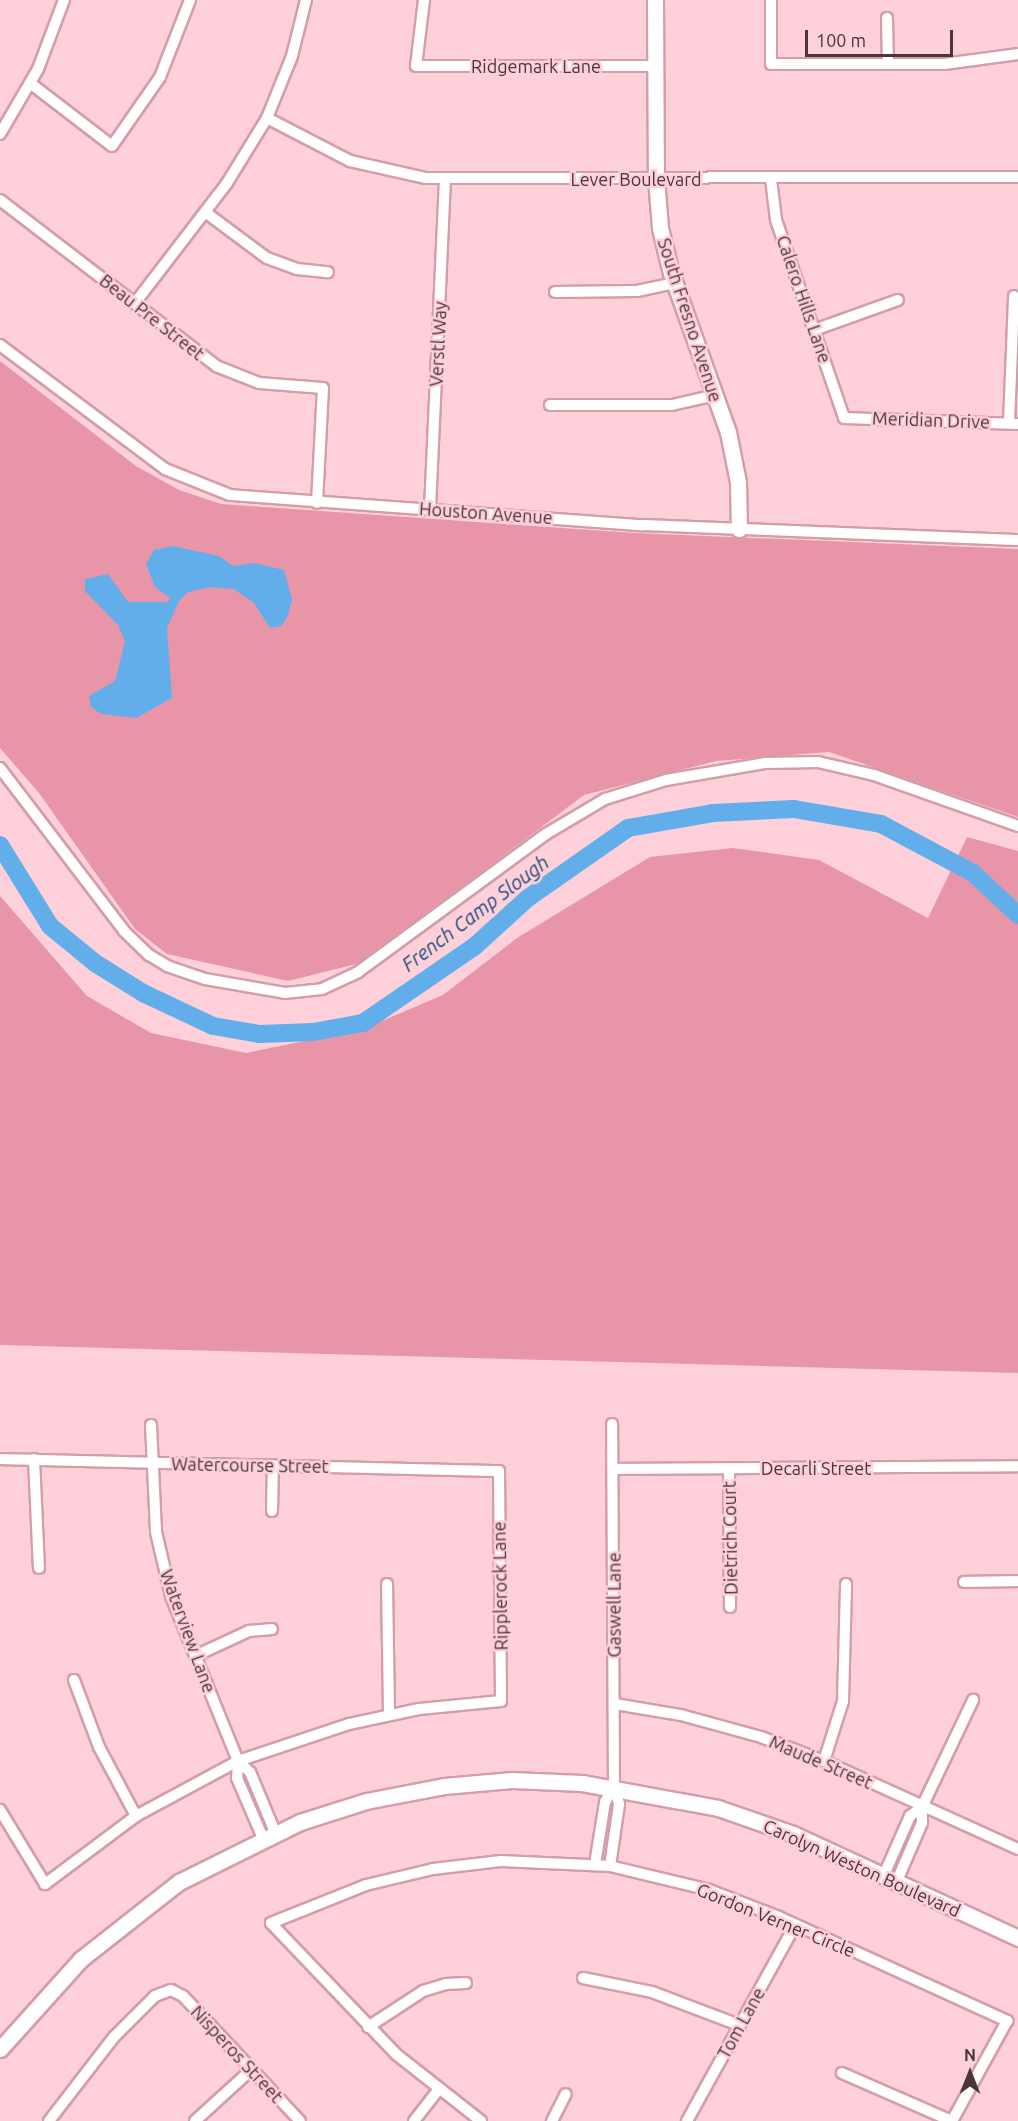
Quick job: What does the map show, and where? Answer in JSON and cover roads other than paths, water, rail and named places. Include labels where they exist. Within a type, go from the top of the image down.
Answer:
[{"type":"street","points":[[0,134],[30,83],[64,0]]},
{"type":"street","points":[[30,83],[112,146],[160,77],[190,0]]},
{"type":"street","points":[[135,303],[205,212],[267,118],[292,56],[306,0]]},
{"type":"street","name":"Ridgemark Lane","points":[[424,0],[416,66],[656,66]]},
{"type":"street","name":"South Fresno Avenue","points":[[655,0],[656,179],[660,228],[675,283],[715,395],[734,457],[739,529]]},
{"type":"street","points":[[771,0],[771,64],[969,62],[1018,54]]},
{"type":"street","points":[[887,18],[888,64]]},
{"type":"street","name":"Lever Boulevard","points":[[267,118],[360,165],[402,176],[445,179],[1018,177]]},
{"type":"street","name":"Verstl Way","points":[[430,509],[445,179]]},
{"type":"street","name":"Calero Hills Lane","points":[[771,179],[776,220],[844,418]]},
{"type":"street","name":"Beau Pre Street","points":[[0,200],[229,374],[259,384],[323,388],[317,503]]},
{"type":"street","points":[[205,212],[267,258],[297,269],[328,272]]},
{"type":"street","points":[[555,292],[637,291],[675,283]]},
{"type":"street","points":[[1013,424],[1014,296]]},
{"type":"street","points":[[814,330],[898,300]]},
{"type":"street","name":"Houston Avenue","points":[[0,345],[146,457],[188,481],[247,498],[739,529],[1018,540]]},
{"type":"street","points":[[550,405],[672,405],[715,395]]},
{"type":"street","name":"Meridian Drive","points":[[844,418],[1013,424]]},
{"type":"street","points":[[0,768],[124,931],[149,955],[167,966],[205,979],[285,993],[313,992],[347,978],[563,824],[605,799],[666,780],[765,763],[818,762],[874,775],[1018,826]]},
{"type":"street","name":"Gaswell Lane","points":[[610,1866],[619,1804],[614,1786],[612,1424]]},
{"type":"street","name":"Waterview Lane","points":[[152,1425],[152,1462],[162,1564],[195,1656],[238,1761],[250,1772],[269,1835]]},
{"type":"street","name":"Watercourse Street","points":[[0,1459],[499,1471]]},
{"type":"street","points":[[34,1460],[39,1568]]},
{"type":"street","points":[[272,1511],[273,1465]]},
{"type":"street","name":"Decarli Street","points":[[614,1469],[1018,1466]]},
{"type":"street","name":"Dietrich Court","points":[[729,1468],[730,1607]]},
{"type":"street","name":"Ripplerock Lane","points":[[389,1715],[501,1701],[499,1471]]},
{"type":"street","points":[[964,1582],[1018,1581]]},
{"type":"street","points":[[0,1810],[45,1884],[136,1816],[238,1761],[307,1736],[389,1715],[387,1584]]},
{"type":"street","points":[[824,1761],[843,1701],[846,1584]]},
{"type":"street","points":[[195,1656],[249,1631],[272,1629]]},
{"type":"street","points":[[74,1680],[99,1747],[136,1816]]},
{"type":"street","points":[[890,1880],[922,1823],[922,1807],[973,1700]]},
{"type":"street","name":"Maude Street","points":[[615,1704],[720,1724],[824,1761],[1018,1849]]},
{"type":"street","name":"Carolyn Weston Boulevard","points":[[0,2049],[49,1992],[107,1936],[179,1882],[269,1835],[366,1801],[444,1785],[547,1780],[614,1786],[718,1808],[793,1834],[1018,1938]]},
{"type":"street","name":"Gaswell Lane","points":[[595,1864],[605,1802],[614,1786]]},
{"type":"street","name":"Gordon Verner Circle","points":[[481,2121],[438,2090],[368,2027],[271,1923],[366,1885],[433,1869],[501,1862],[610,1866],[709,1890],[795,1925],[1007,2021],[952,2121]]},
{"type":"street","name":"Tom Lane","points":[[687,2121],[795,1925]]},
{"type":"street","points":[[583,1978],[652,1992],[740,2025]]},
{"type":"street","points":[[368,2027],[423,1991],[446,1984],[466,1983]]},
{"type":"street","name":"Nisperos Street","points":[[49,2121],[114,2037],[155,1996],[171,1990],[183,1996],[300,2121]]},
{"type":"street","points":[[195,2121],[252,2069]]},
{"type":"street","points":[[843,2073],[952,2121]]},
{"type":"street","points":[[414,2121],[438,2090]]},
{"type":"street","points":[[552,2121],[566,2094]]},
{"type":"water","points":[[173,546],[219,556],[233,566],[255,563],[284,570],[292,599],[288,616],[281,626],[270,628],[254,603],[234,589],[210,587],[188,592],[179,601],[167,628],[172,698],[136,718],[101,714],[91,707],[89,696],[115,681],[125,641],[118,625],[85,591],[85,579],[108,574],[128,602],[168,602],[170,598],[155,587],[146,564],[154,550]]},
{"type":"waterway","name":"French Camp Slough","points":[[0,845],[50,926],[95,963],[143,993],[213,1026],[260,1034],[313,1032],[363,1023],[475,946],[528,898],[628,828],[713,813],[794,809],[881,824],[973,873],[1018,915]]}]
